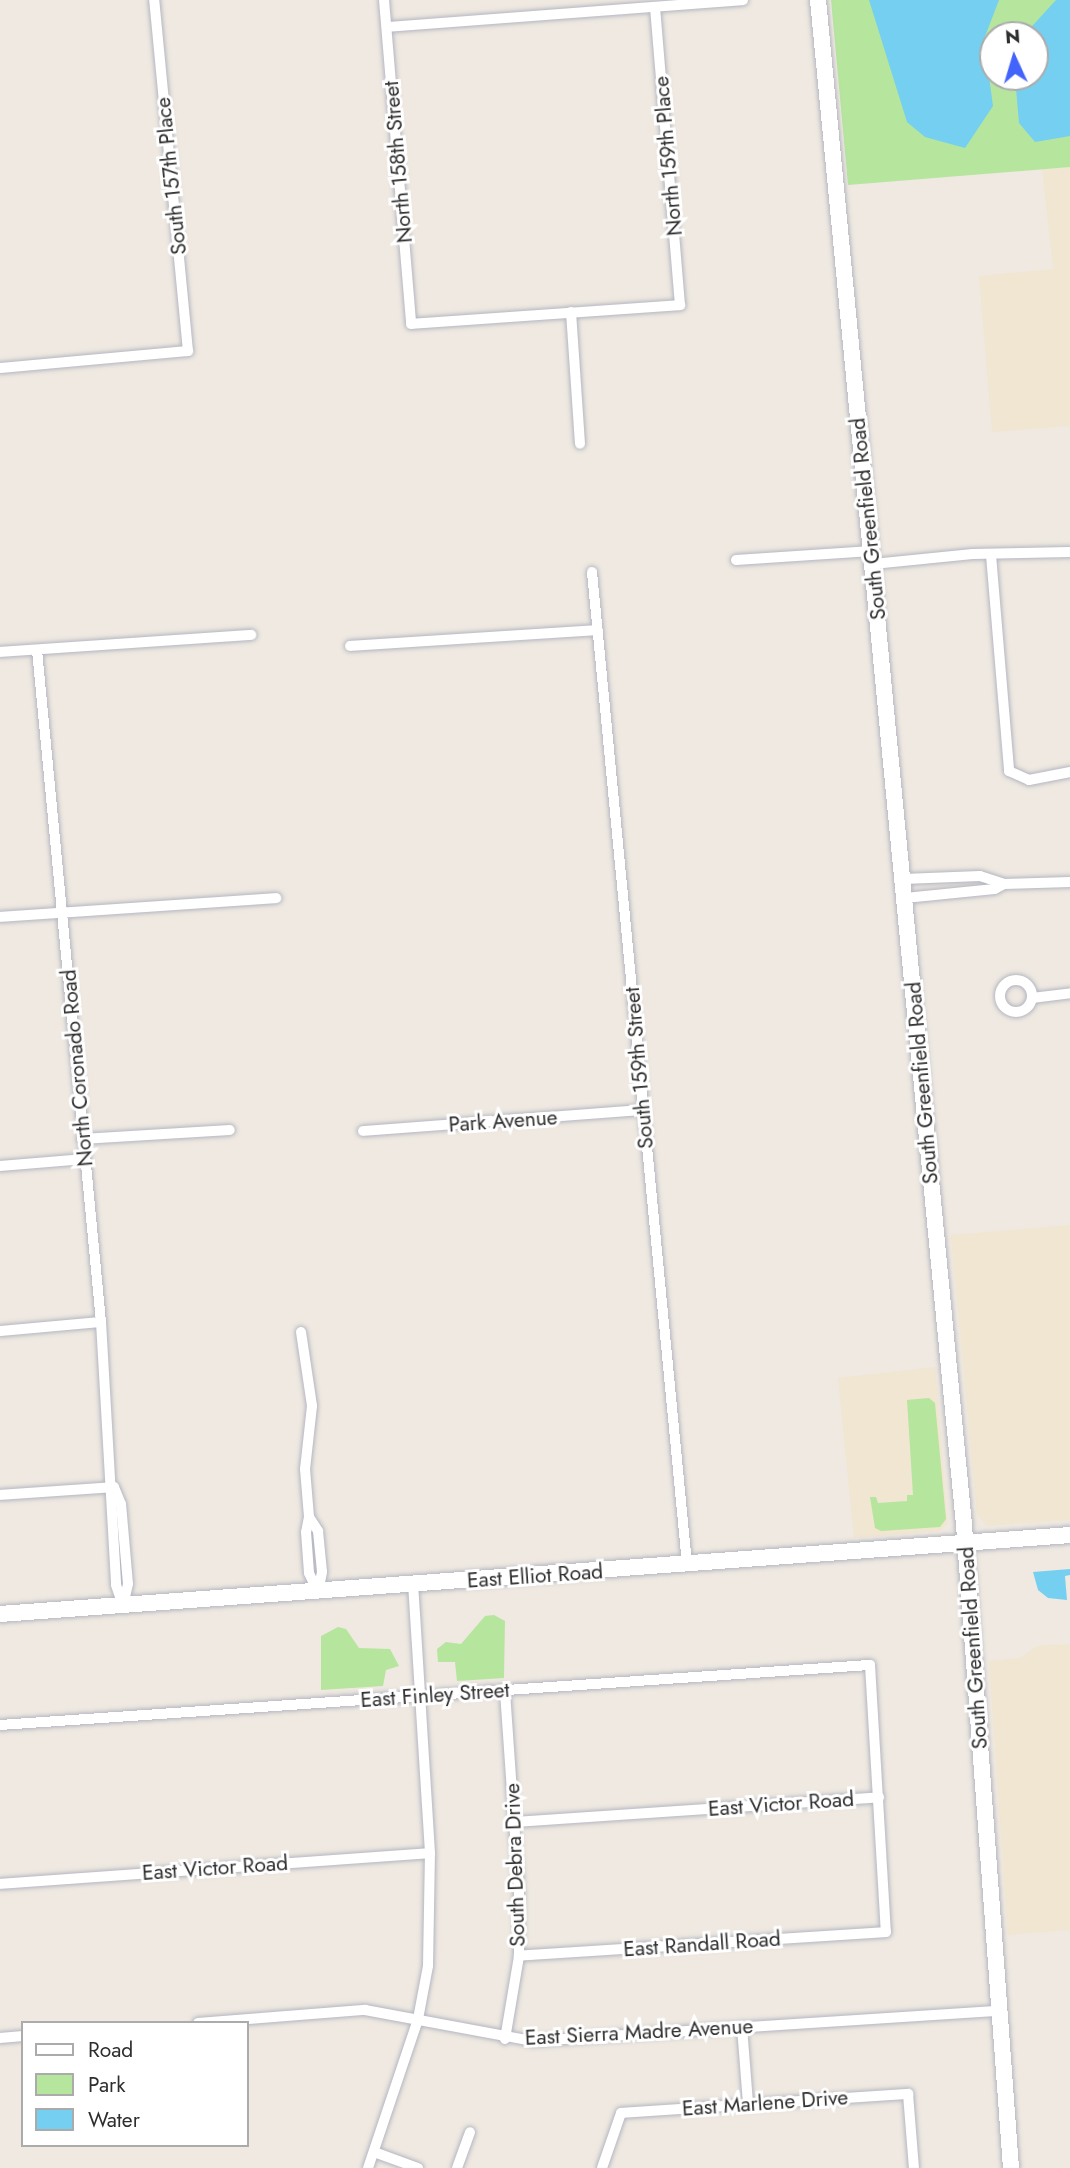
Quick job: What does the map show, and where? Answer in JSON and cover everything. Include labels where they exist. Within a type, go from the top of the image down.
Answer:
[{"type":"main road","name":"South Greenfield Road","points":[[818,0],[965,1543],[1011,2168]]},
{"type":"main road","name":"East Elliot Road","points":[[0,1614],[1070,1535]]},
{"type":"street","name":"South 157th Place","points":[[0,368],[188,351],[154,0]]},
{"type":"street","name":"North 158th Street","points":[[384,0],[411,324],[570,312]]},
{"type":"street","points":[[387,27],[743,0]]},
{"type":"street","name":"North 159th Place","points":[[570,312],[680,305],[655,7]]},
{"type":"street","points":[[570,312],[580,443]]},
{"type":"street","points":[[736,560],[1070,552]]},
{"type":"street","points":[[991,555],[1009,771],[1019,778],[1070,772]]},
{"type":"street","name":"South 159th Street","points":[[593,572],[687,1564]]},
{"type":"street","points":[[350,646],[597,630]]},
{"type":"street","points":[[0,652],[251,635]]},
{"type":"street","name":"North Coronado Road","points":[[37,650],[101,1322],[114,1487],[121,1504],[128,1584],[123,1605]]},
{"type":"street","points":[[956,876],[957,893]]},
{"type":"street","points":[[903,879],[980,876],[1004,884],[1070,882]]},
{"type":"street","points":[[905,898],[995,889],[1004,884]]},
{"type":"street","points":[[0,917],[276,898]]},
{"type":"street","points":[[1032,998],[1070,993]]},
{"type":"street","name":"Park Avenue","points":[[363,1131],[643,1110]]},
{"type":"street","points":[[82,1139],[230,1130]]},
{"type":"street","points":[[0,1166],[85,1159]]},
{"type":"street","points":[[0,1331],[101,1322]]},
{"type":"street","points":[[301,1332],[312,1406],[305,1469],[309,1517],[309,1573],[318,1592]]},
{"type":"street","points":[[0,1495],[114,1487]]},
{"type":"street","points":[[368,2168],[418,2019],[429,1954],[430,1853],[413,1585]]},
{"type":"street","name":"East Finley Street","points":[[0,1726],[870,1665],[880,1797]]},
{"type":"street","name":"South Debra Drive","points":[[505,1690],[516,1822],[519,1956],[505,2039]]},
{"type":"street","name":"East Victor Road","points":[[516,1822],[880,1797]]},
{"type":"street","name":"East Randall Road","points":[[519,1956],[886,1932],[880,1797]]},
{"type":"street","name":"East Victor Road","points":[[0,1884],[430,1853]]},
{"type":"street","name":"East Sierra Madre Avenue","points":[[224,2021],[365,2010],[505,2039],[999,2011]]},
{"type":"street","points":[[742,2027],[748,2104]]},
{"type":"street","points":[[0,2038],[21,2036]]},
{"type":"street","name":"East Marlene Drive","points":[[602,2168],[621,2113],[908,2094],[914,2168]]},
{"type":"street","points":[[457,2168],[470,2132]]},
{"type":"street","points":[[374,2152],[418,2168]]},
{"type":"shaded area","points":[[1070,167],[1070,426],[992,432],[979,276],[1053,269],[1042,169]]},
{"type":"shaded area","points":[[1070,1225],[1070,1520],[986,1526],[977,1514],[951,1235]]},
{"type":"shaded area","points":[[935,1367],[948,1524],[940,1531],[854,1538],[838,1378]]},
{"type":"shaded area","points":[[1070,1644],[1070,1930],[1008,1935],[989,1661],[1020,1658],[1037,1646]]},
{"type":"green space","points":[[831,0],[1070,0],[1070,167],[848,185]]},
{"type":"green space","points":[[929,1398],[935,1403],[946,1519],[940,1527],[881,1531],[875,1528],[870,1497],[876,1497],[878,1503],[907,1501],[907,1495],[913,1495],[907,1400]]},
{"type":"green space","points":[[494,1615],[505,1621],[504,1678],[457,1681],[455,1662],[438,1662],[437,1649],[446,1642],[461,1644],[485,1616]]},
{"type":"green space","points":[[338,1627],[346,1629],[359,1648],[390,1649],[399,1666],[386,1670],[383,1686],[321,1690],[321,1636]]},
{"type":"water","points":[[869,0],[999,0],[991,21],[979,21],[979,91],[991,91],[993,106],[965,148],[925,137],[907,122]]},
{"type":"water","points":[[1056,0],[1070,0],[1070,136],[1035,142],[1019,123],[1016,91],[1049,91],[1049,21],[1037,21]]},
{"type":"water","points":[[1070,1569],[1070,1575],[1065,1576],[1067,1600],[1048,1598],[1038,1590],[1033,1572]]}]
